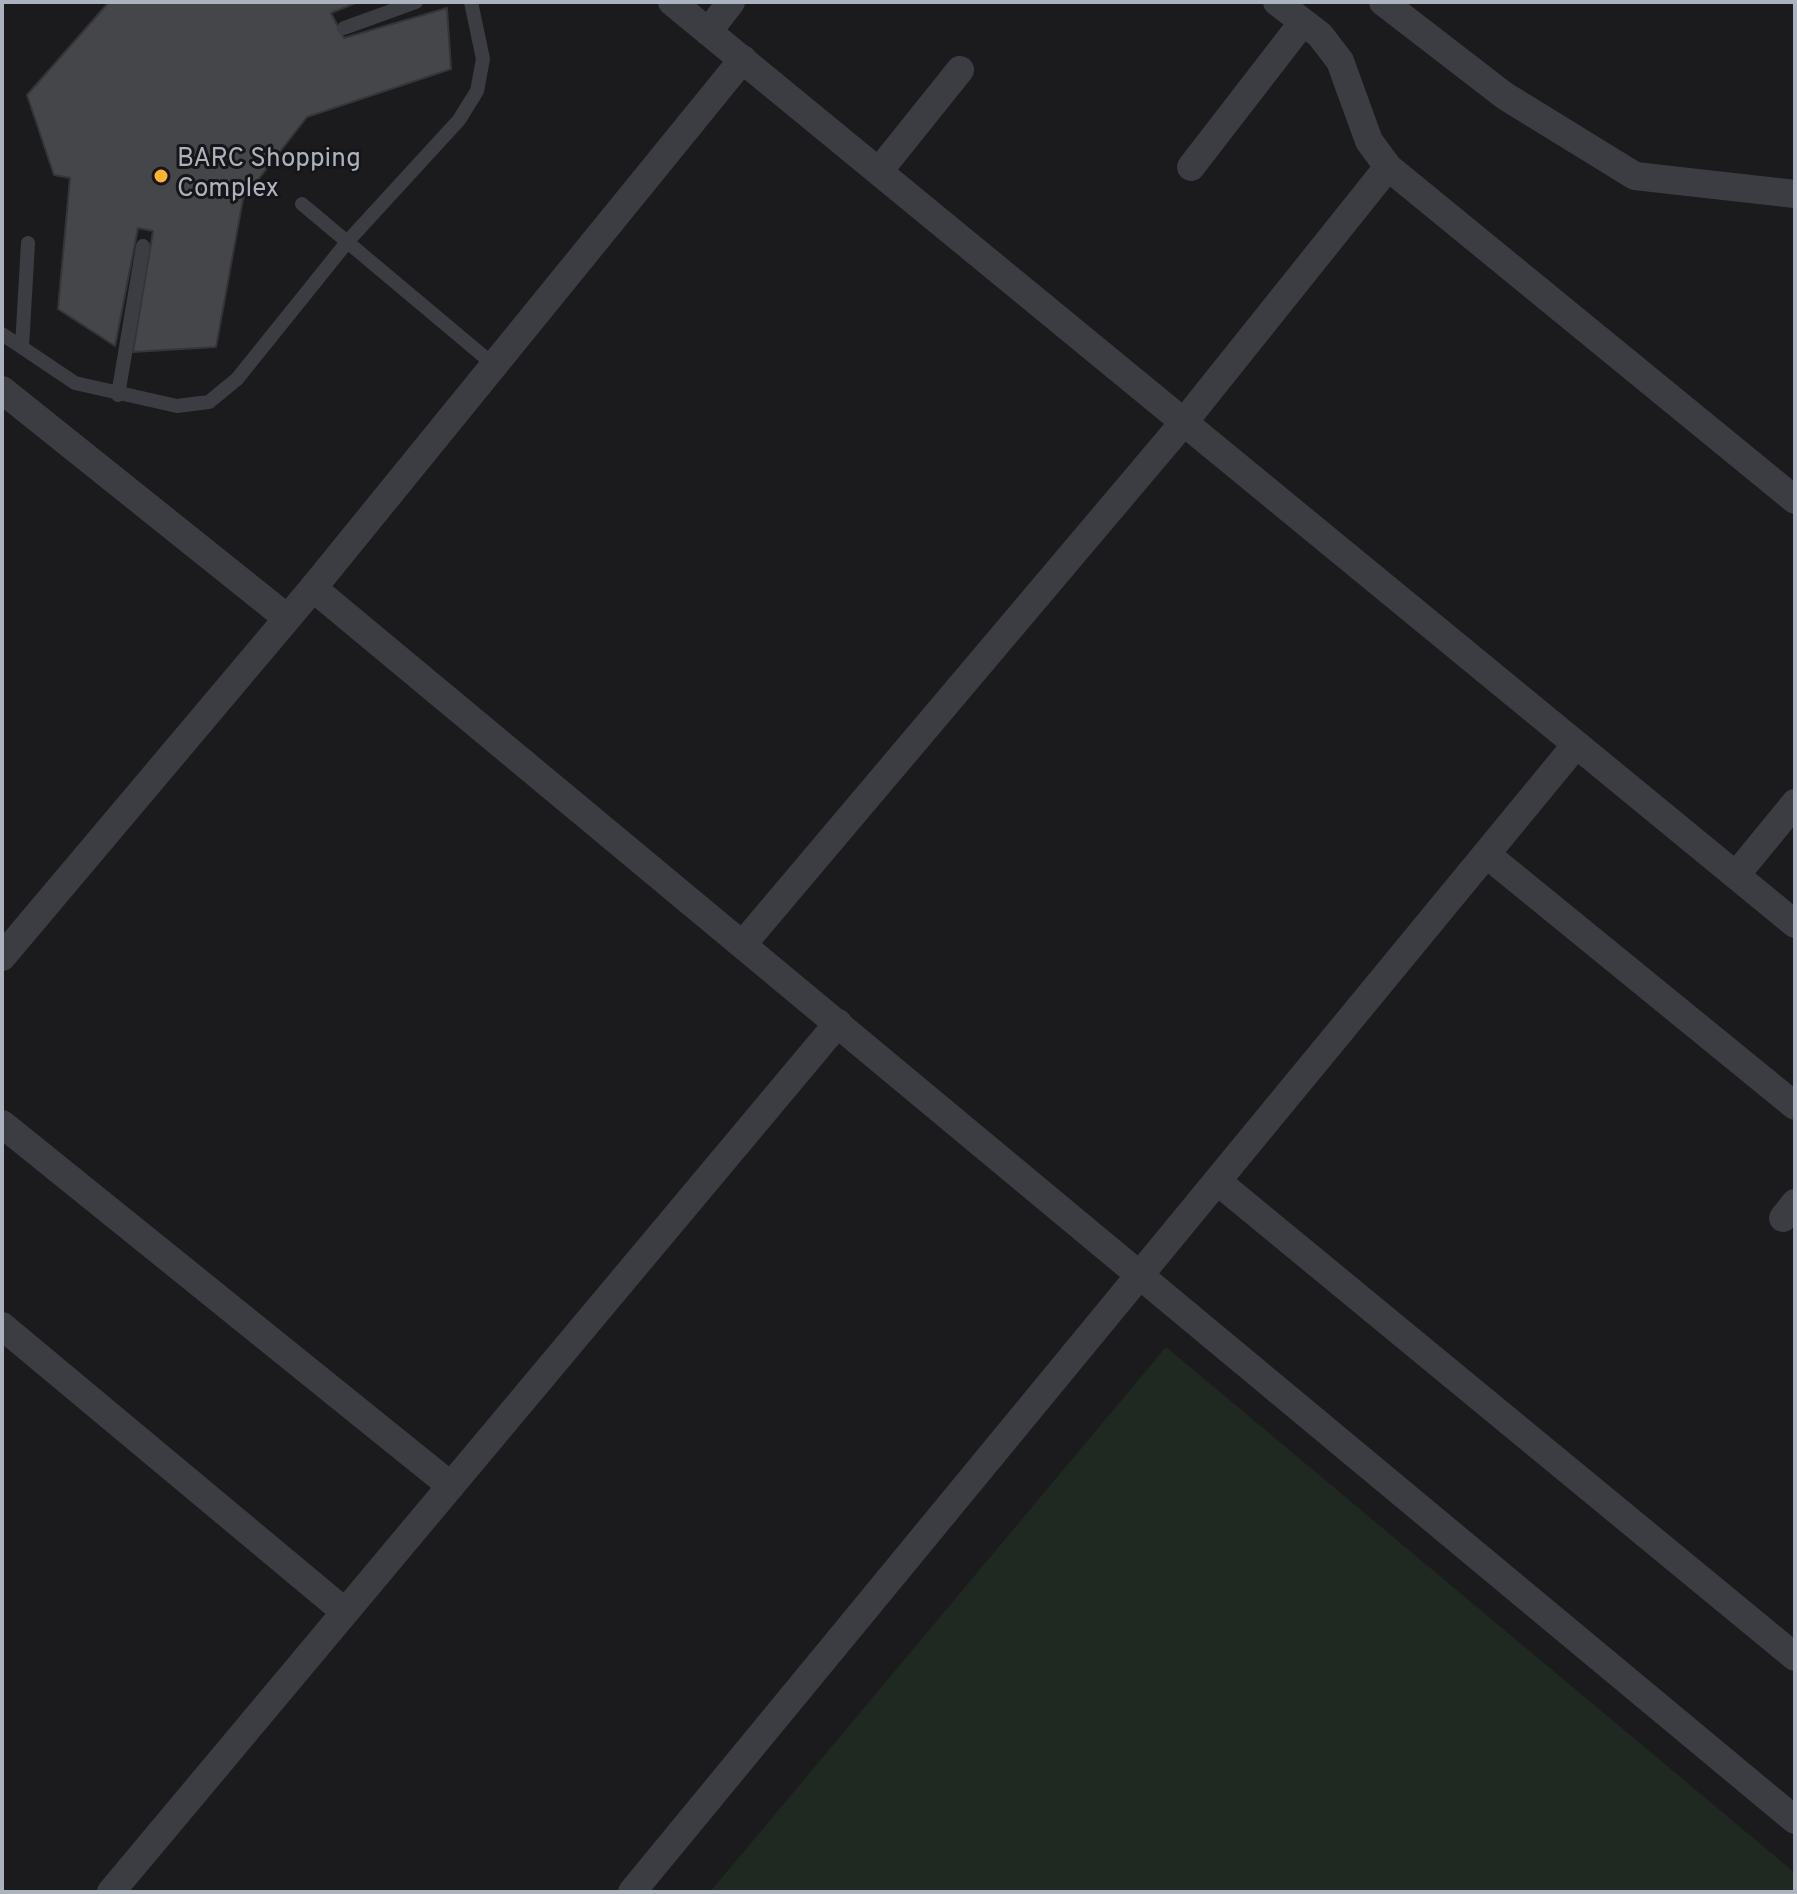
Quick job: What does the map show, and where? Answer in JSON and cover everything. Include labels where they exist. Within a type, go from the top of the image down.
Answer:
[{"type":"street","points":[[672,2],[1795,924]]},
{"type":"street","points":[[708,32],[731,2]]},
{"type":"street","points":[[1277,2],[1320,35],[1340,61],[1369,141],[1388,167],[1795,500]]},
{"type":"street","points":[[1383,2],[1505,96],[1635,176],[1795,194]]},
{"type":"street","points":[[1191,167],[1303,22]]},
{"type":"street","points":[[2,957],[313,588],[743,59]]},
{"type":"street","points":[[879,171],[960,70]]},
{"type":"street","points":[[743,944],[1184,422],[1388,167]]},
{"type":"street","points":[[2,390],[287,618]]},
{"type":"street","points":[[313,588],[1795,1820]]},
{"type":"street","points":[[632,1892],[1575,746]]},
{"type":"street","points":[[1736,875],[1795,803]]},
{"type":"street","points":[[1486,854],[1795,1106]]},
{"type":"street","points":[[111,1892],[838,1023]]},
{"type":"street","points":[[2,1124],[451,1486]]},
{"type":"street","points":[[1217,1181],[1795,1657]]},
{"type":"street","points":[[2,1326],[345,1612]]},
{"type":"lane","points":[[344,28],[416,2]]},
{"type":"lane","points":[[2,334],[75,383],[177,406],[209,402],[237,379],[348,241],[459,120],[477,91],[483,59],[471,2]]},
{"type":"lane","points":[[302,204],[494,365]]},
{"type":"lane","points":[[22,347],[28,243]]},
{"type":"lane","points":[[118,395],[143,246]]},
{"type":"shaded area","points":[[1166,1347],[1795,1873],[1795,1892],[710,1892]]},
{"type":"building","name":"BARC Shopping Complex","points":[[109,2],[358,2],[331,13],[344,38],[447,8],[451,69],[307,117],[243,199],[216,347],[133,352],[153,231],[138,228],[115,346],[58,309],[70,178],[54,175],[27,95]]},
{"type":"place","name":"BARC Shopping Complex","points":[[161,176]]}]
